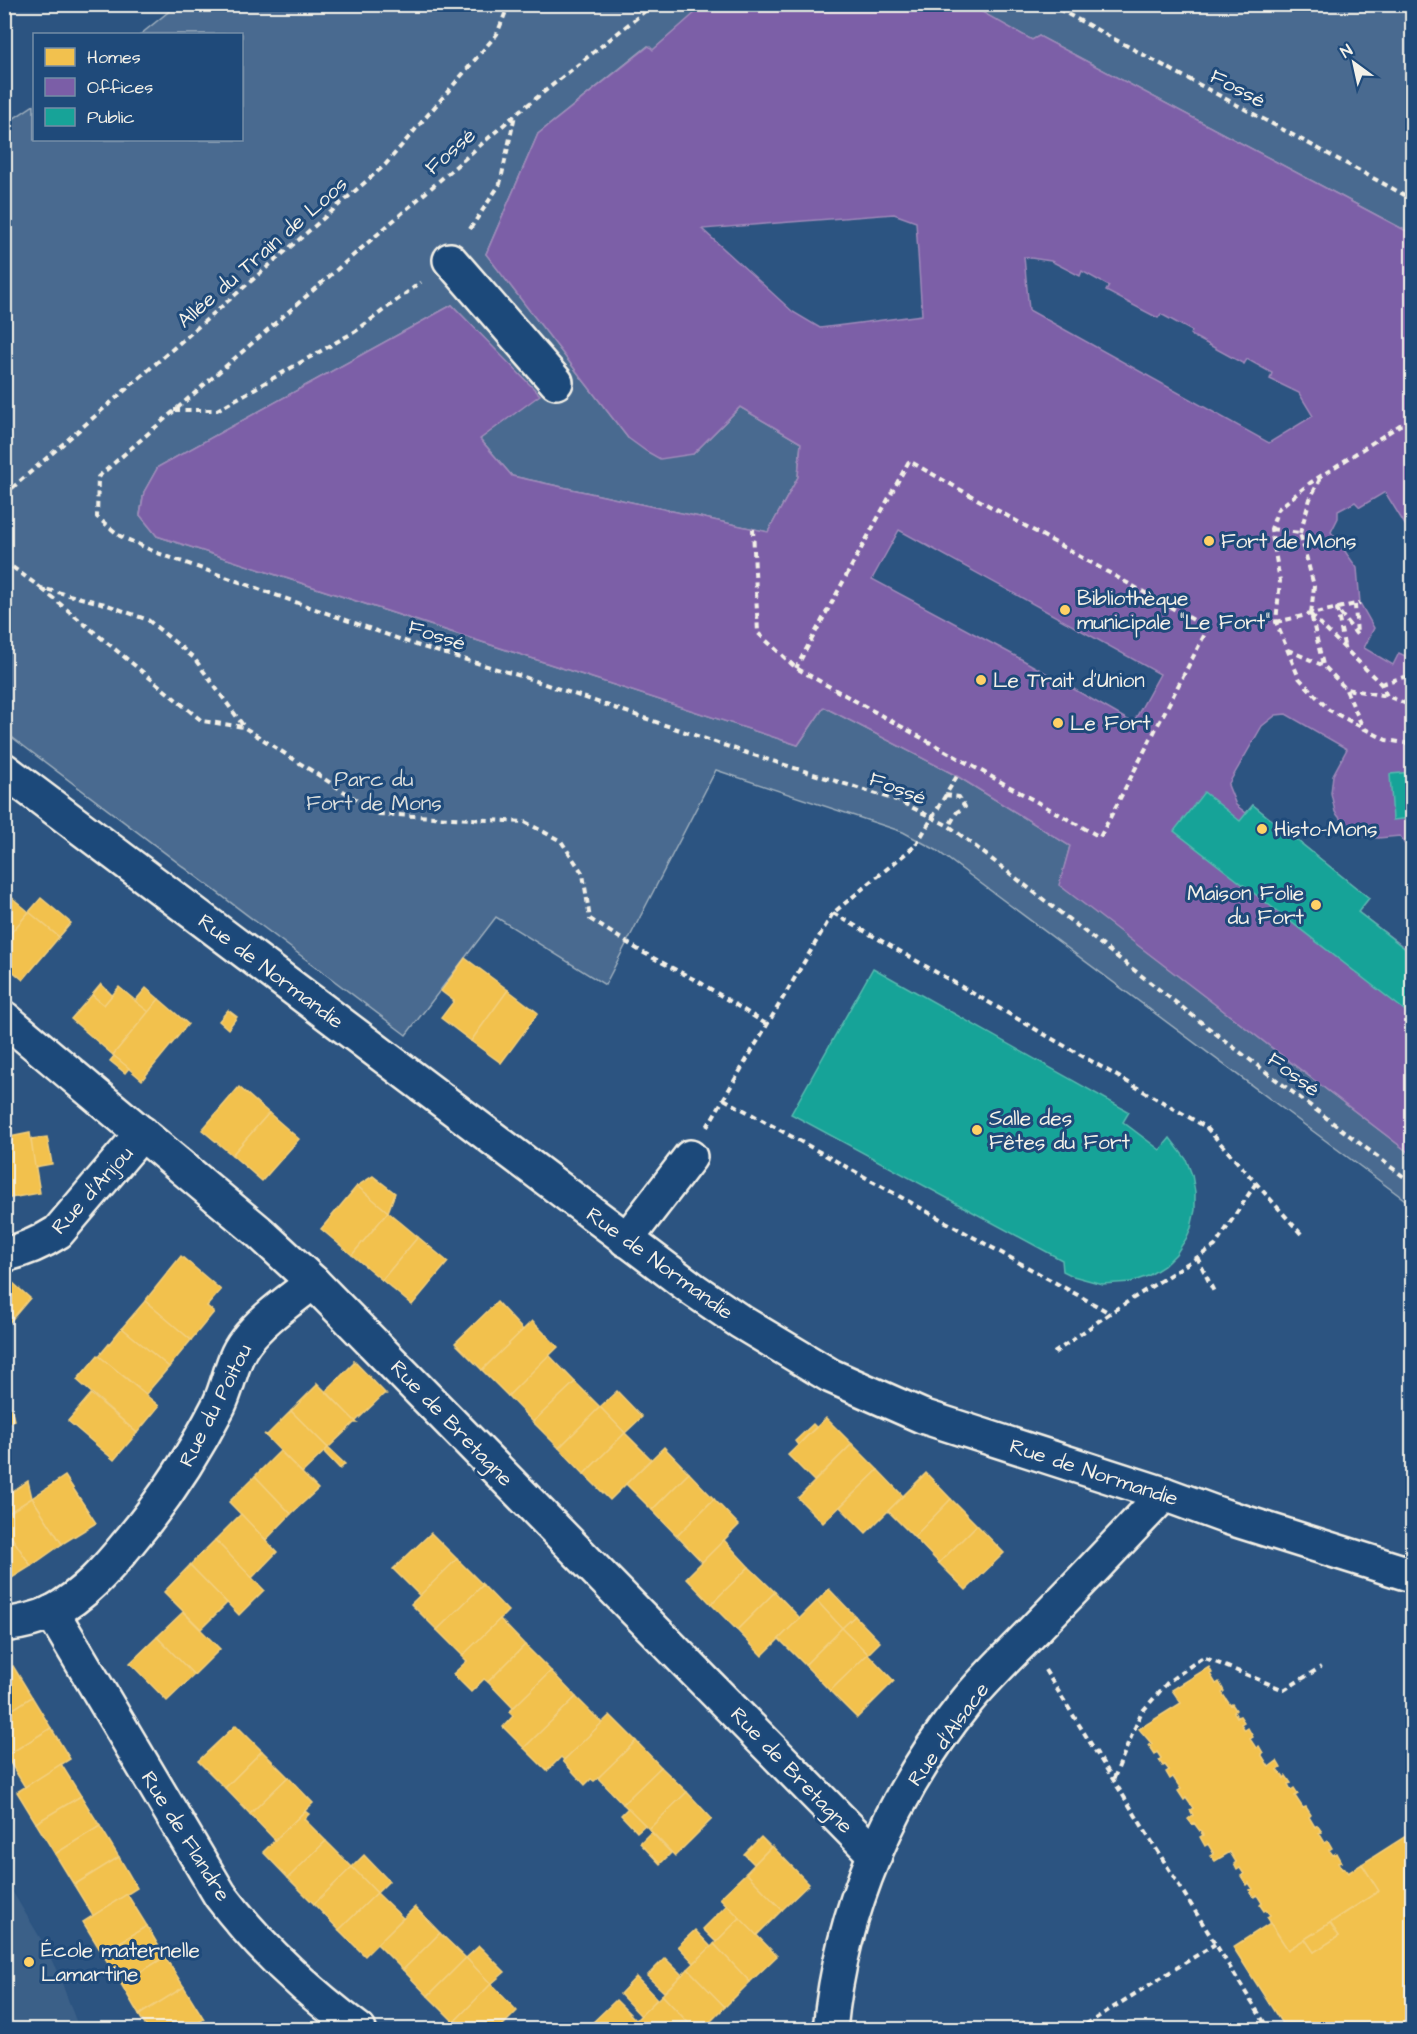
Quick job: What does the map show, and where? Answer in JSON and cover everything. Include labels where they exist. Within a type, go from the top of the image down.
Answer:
[{"type":"street","points":[[450,260],[556,382]]},
{"type":"street","name":"Rue de Normandie","points":[[4,770],[694,1290],[741,1322],[831,1376],[922,1416],[1164,1494],[1224,1516],[1413,1575]]},
{"type":"street","name":"Rue de Bretagne","points":[[4,1018],[258,1231],[314,1282],[875,1855]]},
{"type":"street","name":"Rue d'Anjou","points":[[4,1255],[43,1242],[58,1232],[142,1133]]},
{"type":"street","points":[[626,1240],[690,1157]]},
{"type":"street","name":"Rue du Poitou","points":[[4,1624],[28,1621],[52,1612],[76,1597],[98,1578],[151,1515],[189,1460],[220,1401],[244,1343],[258,1328],[314,1282]]},
{"type":"street","name":"Rue d'Alsace","points":[[830,2030],[844,1950],[854,1914],[875,1855],[903,1795],[927,1756],[967,1701],[1164,1494]]},
{"type":"street","name":"Rue de Flandre","points":[[52,1612],[220,1895],[272,1955],[352,2028]]},
{"type":"path","name":"Allée du Train de Loos","points":[[4,495],[385,165],[497,34],[509,4]]},
{"type":"path","name":"Fossé","points":[[654,4],[515,114],[98,477],[97,517],[120,536],[154,552],[419,646],[521,676],[747,753],[899,801],[949,826],[1224,1040],[1413,1183]]},
{"type":"path","name":"Fossé","points":[[1049,4],[1413,199]]},
{"type":"path","points":[[174,410],[217,410],[356,331],[450,260],[500,184],[515,114]]},
{"type":"path","points":[[1412,744],[1386,740],[1329,710],[1299,678],[1276,622],[1280,581],[1271,529],[1278,509],[1322,475],[1400,425],[1413,423]]},
{"type":"path","points":[[753,529],[758,633],[796,668],[1100,837],[1208,628],[909,461],[796,668]]},
{"type":"path","points":[[1322,475],[1310,499],[1300,533],[1314,586],[1311,614],[1323,665]]},
{"type":"path","points":[[1409,522],[1413,527]]},
{"type":"path","points":[[1271,529],[1300,533]]},
{"type":"path","points":[[4,561],[41,588],[202,721],[245,728]]},
{"type":"path","points":[[41,588],[105,604],[148,620],[194,658],[245,728],[379,814],[525,822],[561,841],[583,874],[590,919],[642,952],[701,983],[766,1024]]},
{"type":"path","points":[[1276,622],[1358,604],[1357,635],[1337,609]]},
{"type":"path","points":[[1337,609],[1344,646]]},
{"type":"path","points":[[1311,614],[1381,684],[1388,696]]},
{"type":"path","points":[[1287,650],[1323,665],[1346,689],[1365,730]]},
{"type":"path","points":[[1407,657],[1413,666]]},
{"type":"path","points":[[1381,684],[1404,676],[1413,680]]},
{"type":"path","points":[[1346,689],[1388,696],[1413,706]]},
{"type":"path","points":[[690,1157],[833,913],[916,845],[957,776]]},
{"type":"path","points":[[945,795],[959,797],[965,807],[957,812],[949,826]]},
{"type":"path","points":[[833,913],[1206,1127],[1303,1236]]},
{"type":"path","points":[[724,1100],[1110,1313]]},
{"type":"path","points":[[1054,1353],[1110,1313],[1215,1246],[1257,1183]]},
{"type":"path","points":[[1197,1257],[1215,1294]]},
{"type":"path","points":[[1026,1638],[1269,2030]]},
{"type":"path","points":[[1113,1778],[1141,1713],[1168,1682],[1203,1657],[1284,1690],[1321,1667]]},
{"type":"path","points":[[1077,2030],[1215,1944]]},
{"type":"shaded area","name":"École maternelle Lamartine","points":[[4,1867],[9,1886],[45,1946],[60,1978],[79,2029],[5,2029]]},
{"type":"green space","name":"Parc du Fort de Mons","points":[[177,5],[705,5],[653,50],[648,46],[538,134],[486,254],[628,438],[693,454],[740,407],[801,443],[798,477],[768,532],[512,476],[480,439],[539,395],[452,305],[158,467],[144,492],[140,515],[157,536],[798,745],[824,707],[957,776],[1070,846],[1060,885],[1412,1155],[1412,1205],[936,850],[903,832],[716,770],[605,985],[496,917],[406,1035],[5,732],[4,125],[33,106],[33,141],[243,141],[243,33],[142,33]]},
{"type":"green space","points":[[968,5],[1412,5],[1412,234],[1039,36],[1032,40]]},
{"type":"building: Homes","points":[[4,891],[29,912],[4,941]]},
{"type":"building: Homes","points":[[41,898],[71,923],[59,937],[29,912]]},
{"type":"building: Homes","points":[[29,912],[59,937],[23,980],[4,964],[4,941]]},
{"type":"building: Homes","points":[[465,958],[508,990],[471,1041],[441,1018],[454,1001],[441,991]]},
{"type":"building: Homes","points":[[101,984],[112,995],[104,1005],[92,995]]},
{"type":"building: Homes","points":[[119,987],[149,1012],[113,1055],[71,1019],[92,995],[104,1005]]},
{"type":"building: Homes","points":[[146,988],[159,999],[149,1012],[135,1001]]},
{"type":"building: Homes","points":[[508,990],[538,1013],[501,1063],[471,1041]]},
{"type":"building: Homes","points":[[159,999],[188,1024],[142,1080],[113,1055]]},
{"type":"building: Homes","points":[[228,1010],[237,1017],[228,1029],[219,1021]]},
{"type":"building: Homes","points":[[114,1056],[129,1068],[125,1073],[110,1061]]},
{"type":"building: Homes","points":[[239,1087],[269,1113],[232,1155],[202,1130]]},
{"type":"building: Homes","points":[[269,1113],[299,1139],[262,1181],[232,1155]]},
{"type":"building: Homes","points":[[30,1133],[40,1193],[4,1199],[4,1138]]},
{"type":"building: Homes","points":[[47,1137],[52,1164],[35,1167],[31,1139]]},
{"type":"building: Homes","points":[[373,1176],[395,1193],[388,1212],[357,1186]]},
{"type":"building: Homes","points":[[357,1186],[388,1212],[352,1255],[321,1229]]},
{"type":"building: Homes","points":[[388,1212],[418,1237],[382,1280],[352,1255]]},
{"type":"building: Homes","points":[[418,1237],[448,1262],[412,1305],[382,1280]]},
{"type":"building: Homes","points":[[181,1256],[221,1290],[207,1306],[214,1312],[191,1340],[145,1301]]},
{"type":"building: Homes","points":[[12,1282],[30,1298],[8,1324],[4,1321],[4,1283]]},
{"type":"building: Homes","points":[[145,1301],[191,1340],[169,1367],[122,1328]]},
{"type":"building: Homes","points":[[497,1302],[523,1330],[482,1370],[455,1343]]},
{"type":"building: Homes","points":[[532,1321],[558,1347],[508,1396],[482,1370]]},
{"type":"building: Homes","points":[[122,1328],[169,1367],[146,1394],[99,1356]]},
{"type":"building: Homes","points":[[98,1355],[159,1406],[137,1433],[77,1380]]},
{"type":"building: Homes","points":[[549,1355],[575,1382],[533,1422],[508,1396]]},
{"type":"building: Homes","points":[[354,1361],[386,1394],[355,1422],[326,1391]]},
{"type":"building: Homes","points":[[575,1382],[600,1407],[559,1448],[533,1422]]},
{"type":"building: Homes","points":[[317,1383],[357,1423],[354,1423],[328,1448],[291,1411]]},
{"type":"building: Homes","points":[[617,1391],[642,1417],[625,1433],[600,1407]]},
{"type":"building: Homes","points":[[91,1394],[137,1433],[114,1460],[68,1421]]},
{"type":"building: Homes","points":[[9,1400],[14,1420],[4,1425],[4,1403]]},
{"type":"building: Homes","points":[[600,1407],[625,1433],[584,1474],[559,1448]]},
{"type":"building: Homes","points":[[291,1411],[328,1448],[302,1473],[264,1434],[267,1435]]},
{"type":"building: Homes","points":[[826,1418],[852,1444],[814,1481],[788,1455]]},
{"type":"building: Homes","points":[[813,1424],[816,1427],[798,1445],[795,1441]]},
{"type":"building: Homes","points":[[625,1433],[651,1459],[610,1500],[584,1474]]},
{"type":"building: Homes","points":[[852,1444],[878,1470],[823,1523],[798,1498]]},
{"type":"building: Homes","points":[[664,1447],[689,1473],[652,1510],[626,1484]]},
{"type":"building: Homes","points":[[328,1448],[345,1464],[340,1469],[324,1452]]},
{"type":"building: Homes","points":[[280,1451],[318,1489],[291,1514],[255,1476]]},
{"type":"building: Homes","points":[[878,1470],[903,1496],[866,1533],[840,1507]]},
{"type":"building: Homes","points":[[689,1473],[714,1499],[677,1536],[652,1510]]},
{"type":"building: Homes","points":[[926,1473],[951,1499],[914,1537],[888,1511]]},
{"type":"building: Homes","points":[[65,1476],[96,1523],[62,1544],[32,1498]]},
{"type":"building: Homes","points":[[255,1476],[291,1514],[266,1540],[229,1502]]},
{"type":"building: Homes","points":[[28,1481],[32,1498],[4,1516],[4,1497]]},
{"type":"building: Homes","points":[[32,1498],[62,1544],[31,1566],[4,1526],[4,1516]]},
{"type":"building: Homes","points":[[714,1499],[739,1525],[702,1562],[677,1536]]},
{"type":"building: Homes","points":[[951,1499],[977,1525],[939,1563],[914,1537]]},
{"type":"building: Homes","points":[[241,1514],[277,1552],[252,1578],[215,1540]]},
{"type":"building: Homes","points":[[977,1525],[1004,1553],[966,1590],[939,1563]]},
{"type":"building: Homes","points":[[4,1526],[31,1566],[4,1583]]},
{"type":"building: Homes","points":[[431,1533],[457,1559],[420,1596],[393,1569]]},
{"type":"building: Homes","points":[[215,1540],[264,1590],[239,1615],[190,1565]]},
{"type":"building: Homes","points":[[724,1540],[749,1567],[711,1604],[686,1578]]},
{"type":"building: Homes","points":[[457,1559],[483,1585],[437,1630],[411,1604]]},
{"type":"building: Homes","points":[[190,1565],[227,1603],[201,1629],[164,1592]]},
{"type":"building: Homes","points":[[749,1567],[775,1592],[737,1630],[711,1604]]},
{"type":"building: Homes","points":[[483,1585],[508,1611],[463,1656],[437,1630]]},
{"type":"building: Homes","points":[[829,1589],[855,1616],[842,1628],[817,1601]]},
{"type":"building: Homes","points":[[775,1592],[800,1618],[762,1656],[737,1630]]},
{"type":"building: Homes","points":[[817,1601],[842,1628],[805,1665],[779,1639]]},
{"type":"building: Homes","points":[[183,1612],[220,1649],[194,1675],[157,1637]]},
{"type":"building: Homes","points":[[855,1616],[880,1642],[868,1654],[842,1628]]},
{"type":"building: Homes","points":[[500,1619],[525,1645],[488,1682],[484,1679],[471,1692],[453,1674],[467,1661],[462,1656]]},
{"type":"building: Homes","points":[[842,1628],[868,1654],[830,1691],[805,1665]]},
{"type":"building: Homes","points":[[157,1637],[194,1675],[167,1701],[130,1663]]},
{"type":"building: Homes","points":[[525,1645],[551,1671],[513,1708],[488,1682]]},
{"type":"building: Homes","points":[[868,1654],[894,1681],[857,1718],[830,1691]]},
{"type":"building: Homes","points":[[13,1666],[32,1697],[4,1715],[4,1671]]},
{"type":"building: Homes","points":[[1209,1667],[1216,1684],[1219,1682],[1224,1691],[1222,1693],[1236,1710],[1234,1712],[1237,1717],[1240,1716],[1244,1722],[1241,1724],[1245,1730],[1248,1728],[1253,1737],[1250,1739],[1256,1748],[1259,1746],[1269,1767],[1277,1761],[1281,1768],[1278,1770],[1291,1783],[1288,1784],[1291,1790],[1294,1788],[1298,1794],[1295,1796],[1303,1808],[1306,1807],[1315,1827],[1317,1825],[1322,1832],[1319,1833],[1325,1843],[1328,1841],[1332,1848],[1329,1850],[1333,1855],[1336,1853],[1342,1869],[1344,1868],[1348,1873],[1362,1864],[1379,1891],[1288,1950],[1267,1917],[1270,1915],[1266,1910],[1264,1911],[1257,1895],[1254,1897],[1250,1890],[1253,1889],[1241,1876],[1244,1874],[1240,1868],[1237,1870],[1234,1864],[1236,1862],[1230,1852],[1215,1861],[1211,1856],[1214,1854],[1208,1844],[1205,1846],[1200,1837],[1203,1835],[1188,1819],[1193,1815],[1190,1810],[1193,1808],[1186,1798],[1184,1800],[1178,1791],[1181,1789],[1173,1777],[1170,1779],[1166,1772],[1169,1770],[1165,1765],[1163,1766],[1157,1752],[1155,1754],[1149,1745],[1152,1744],[1139,1729],[1181,1703],[1172,1690]]},
{"type":"building: Homes","points":[[551,1671],[576,1697],[524,1748],[503,1727],[513,1716],[509,1712]]},
{"type":"building: Homes","points":[[32,1697],[51,1728],[6,1756],[4,1753],[4,1715]]},
{"type":"building: Homes","points":[[576,1697],[602,1723],[564,1760],[561,1757],[547,1771],[524,1748]]},
{"type":"building: Homes","points":[[610,1715],[636,1741],[598,1778],[594,1781],[591,1779],[585,1785],[563,1761]]},
{"type":"building: Homes","points":[[236,1725],[262,1751],[225,1788],[198,1761]]},
{"type":"building: Homes","points":[[51,1728],[70,1759],[25,1787],[6,1756]]},
{"type":"building: Homes","points":[[636,1741],[661,1767],[623,1804],[598,1778]]},
{"type":"building: Homes","points":[[262,1751],[288,1777],[250,1814],[225,1788]]},
{"type":"building: Homes","points":[[61,1764],[81,1796],[36,1823],[17,1792]]},
{"type":"building: Homes","points":[[661,1767],[687,1792],[649,1829],[623,1804]]},
{"type":"building: Homes","points":[[288,1777],[313,1803],[275,1840],[250,1814]]},
{"type":"building: Homes","points":[[687,1792],[712,1819],[675,1856],[649,1829]]},
{"type":"building: Homes","points":[[81,1796],[100,1826],[55,1854],[36,1823]]},
{"type":"building: Homes","points":[[628,1808],[645,1825],[637,1832],[621,1815]]},
{"type":"building: Homes","points":[[305,1811],[309,1814],[304,1819],[326,1841],[288,1878],[263,1852]]},
{"type":"building: Homes","points":[[100,1826],[119,1857],[74,1885],[55,1854]]},
{"type":"building: Homes","points":[[651,1832],[671,1853],[660,1864],[640,1843]]},
{"type":"building: Homes","points":[[1412,1832],[1412,2030],[1286,2030],[1233,1947],[1270,1923],[1288,1950],[1305,1939],[1314,1952],[1339,1936],[1330,1923],[1379,1891],[1362,1864]]},
{"type":"building: Homes","points":[[761,1837],[771,1847],[754,1864],[744,1854]]},
{"type":"building: Homes","points":[[326,1841],[352,1867],[314,1904],[288,1878]]},
{"type":"building: Homes","points":[[772,1846],[809,1884],[782,1910],[746,1873]]},
{"type":"building: Homes","points":[[364,1855],[389,1881],[377,1893],[352,1867]]},
{"type":"building: Homes","points":[[119,1857],[137,1888],[93,1916],[74,1885]]},
{"type":"building: Homes","points":[[352,1867],[377,1893],[339,1930],[314,1904]]},
{"type":"building: Homes","points":[[746,1873],[782,1910],[756,1936],[720,1898]]},
{"type":"building: Homes","points":[[377,1893],[403,1918],[365,1956],[339,1930]]},
{"type":"building: Homes","points":[[127,1894],[147,1926],[102,1953],[83,1922]]},
{"type":"building: Homes","points":[[727,1905],[740,1918],[716,1942],[703,1929]]},
{"type":"building: Homes","points":[[415,1907],[440,1933],[403,1970],[377,1944]]},
{"type":"building: Homes","points":[[740,1918],[777,1956],[750,1982],[714,1944]]},
{"type":"building: Homes","points":[[1330,1923],[1339,1936],[1314,1952],[1305,1939]]},
{"type":"building: Homes","points":[[147,1926],[165,1957],[121,1984],[102,1953]]},
{"type":"building: Homes","points":[[695,1930],[711,1947],[694,1963],[678,1946]]},
{"type":"building: Homes","points":[[440,1933],[466,1958],[428,1996],[403,1970]]},
{"type":"building: Homes","points":[[714,1944],[750,1982],[725,2007],[688,1969]]},
{"type":"building: Homes","points":[[479,1946],[505,1972],[491,1984],[466,1958]]},
{"type":"building: Homes","points":[[165,1957],[184,1987],[139,2015],[121,1984]]},
{"type":"building: Homes","points":[[466,1958],[491,1984],[454,2022],[428,1996]]},
{"type":"building: Homes","points":[[665,1958],[682,1975],[664,1992],[647,1976]]},
{"type":"building: Homes","points":[[688,1969],[725,2007],[702,2030],[695,2030],[662,1995]]},
{"type":"building: Homes","points":[[636,1977],[657,1999],[641,2016],[620,1994]]},
{"type":"building: Homes","points":[[491,1984],[517,2011],[498,2030],[462,2030],[454,2022]]},
{"type":"building: Homes","points":[[184,1987],[204,2019],[187,2030],[148,2030],[139,2015]]},
{"type":"building: Homes","points":[[662,1995],[695,2030],[645,2030],[636,2020]]},
{"type":"building: Homes","points":[[616,2000],[645,2030],[594,2030],[590,2025]]},
{"type":"building: Offices","points":[[705,4],[968,4],[1032,40],[1039,36],[1412,234],[1412,536],[1385,492],[1360,507],[1355,502],[1338,511],[1338,518],[1331,532],[1357,568],[1360,603],[1374,628],[1364,648],[1393,665],[1399,653],[1412,659],[1412,856],[1400,836],[1378,838],[1361,836],[1348,829],[1335,812],[1331,793],[1333,775],[1347,749],[1286,714],[1276,715],[1262,726],[1228,785],[1236,805],[1246,813],[1253,805],[1369,898],[1358,912],[1405,948],[1412,939],[1412,1155],[1059,885],[1070,846],[957,776],[824,707],[798,745],[157,536],[140,515],[144,492],[158,467],[452,305],[540,395],[480,439],[512,476],[768,532],[798,477],[801,443],[740,407],[693,454],[660,459],[646,451],[628,438],[486,254],[538,134],[649,46],[653,50]],"holes":[[[894,214],[916,222],[922,315],[820,328],[793,312],[702,229]],[[1024,257],[1051,261],[1080,276],[1082,271],[1109,286],[1106,291],[1158,318],[1161,314],[1192,331],[1191,335],[1244,364],[1247,359],[1272,373],[1270,379],[1299,393],[1313,416],[1269,443],[1029,310]],[[899,530],[1160,674],[1133,723],[1021,659],[872,579]]]},
{"type":"building: Public","points":[[1412,772],[1412,818],[1393,820],[1390,774]]},
{"type":"building: Public","name":"Maison Folie du Fort","points":[[1204,792],[1240,821],[1253,805],[1369,898],[1358,912],[1412,954],[1412,1016],[1174,831]]},
{"type":"building: Public","name":"Salle des Fêtes du Fort","points":[[873,968],[1129,1112],[1123,1122],[1160,1150],[1170,1138],[1186,1159],[1195,1192],[1195,1210],[1191,1228],[1176,1254],[1164,1266],[1148,1276],[1131,1282],[1102,1284],[1073,1276],[1063,1271],[1062,1260],[791,1114]]},
{"type":"place","name":"Fort de Mons","points":[[1209,541]]},
{"type":"place","name":"Bibliothèque municipale \"Le Fort\"","points":[[1065,610]]},
{"type":"place","name":"Le Trait d'Union","points":[[981,680]]},
{"type":"place","name":"Le Fort","points":[[1058,723]]},
{"type":"place","name":"Histo-Mons","points":[[1262,829]]},
{"type":"place","name":"Maison Folie du Fort","points":[[1316,905]]},
{"type":"place","name":"Salle des Fêtes du Fort","points":[[977,1130]]},
{"type":"place","name":"École maternelle Lamartine","points":[[29,1962]]}]
